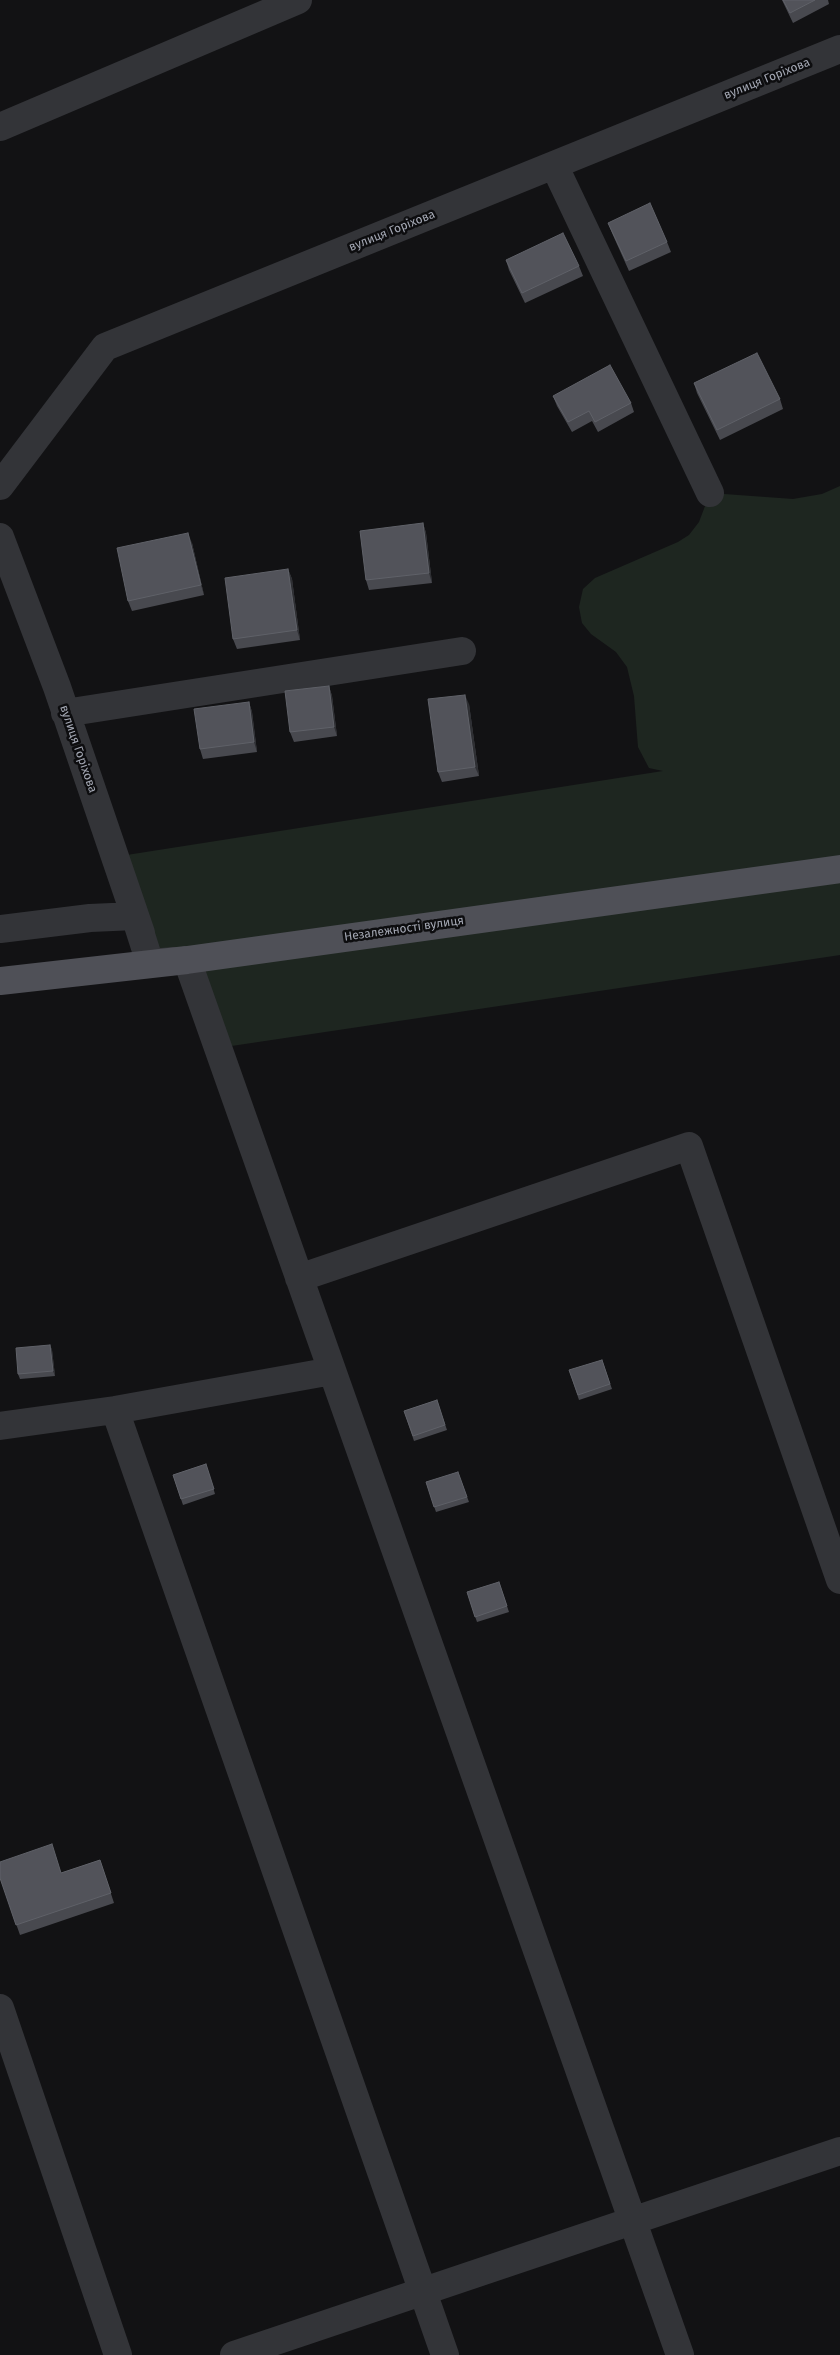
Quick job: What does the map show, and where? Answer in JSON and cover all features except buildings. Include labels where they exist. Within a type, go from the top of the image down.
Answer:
[{"type":"main road","points":[[0,982],[150,962]]},
{"type":"street","points":[[0,127],[298,0]]},
{"type":"street","name":"вулиця Горіхова","points":[[0,486],[105,347],[840,49]]},
{"type":"street","points":[[554,165],[710,493]]},
{"type":"street","name":"вулиця Горіхова","points":[[0,537],[65,713],[135,916]]},
{"type":"street","points":[[65,713],[462,651]]},
{"type":"street","name":"Незалежності вулиця","points":[[150,962],[187,960],[840,869]]},
{"type":"street","points":[[0,929],[90,918],[135,916],[150,962]]},
{"type":"street","points":[[187,960],[680,2355]]},
{"type":"street","points":[[299,1278],[689,1146],[840,1580]]},
{"type":"street","points":[[0,1426],[115,1410],[332,1371]]},
{"type":"street","points":[[115,1410],[445,2355]]},
{"type":"street","points":[[0,2008],[118,2355]]},
{"type":"street","points":[[234,2355],[840,2151]]},
{"type":"shaded area","points":[[840,486],[840,955],[218,1048],[187,960],[150,963],[114,857],[663,771],[649,768],[638,747],[634,696],[627,667],[616,652],[591,634],[582,623],[579,607],[583,589],[595,578],[678,542],[689,535],[699,522],[710,493],[793,499],[822,494]]}]
